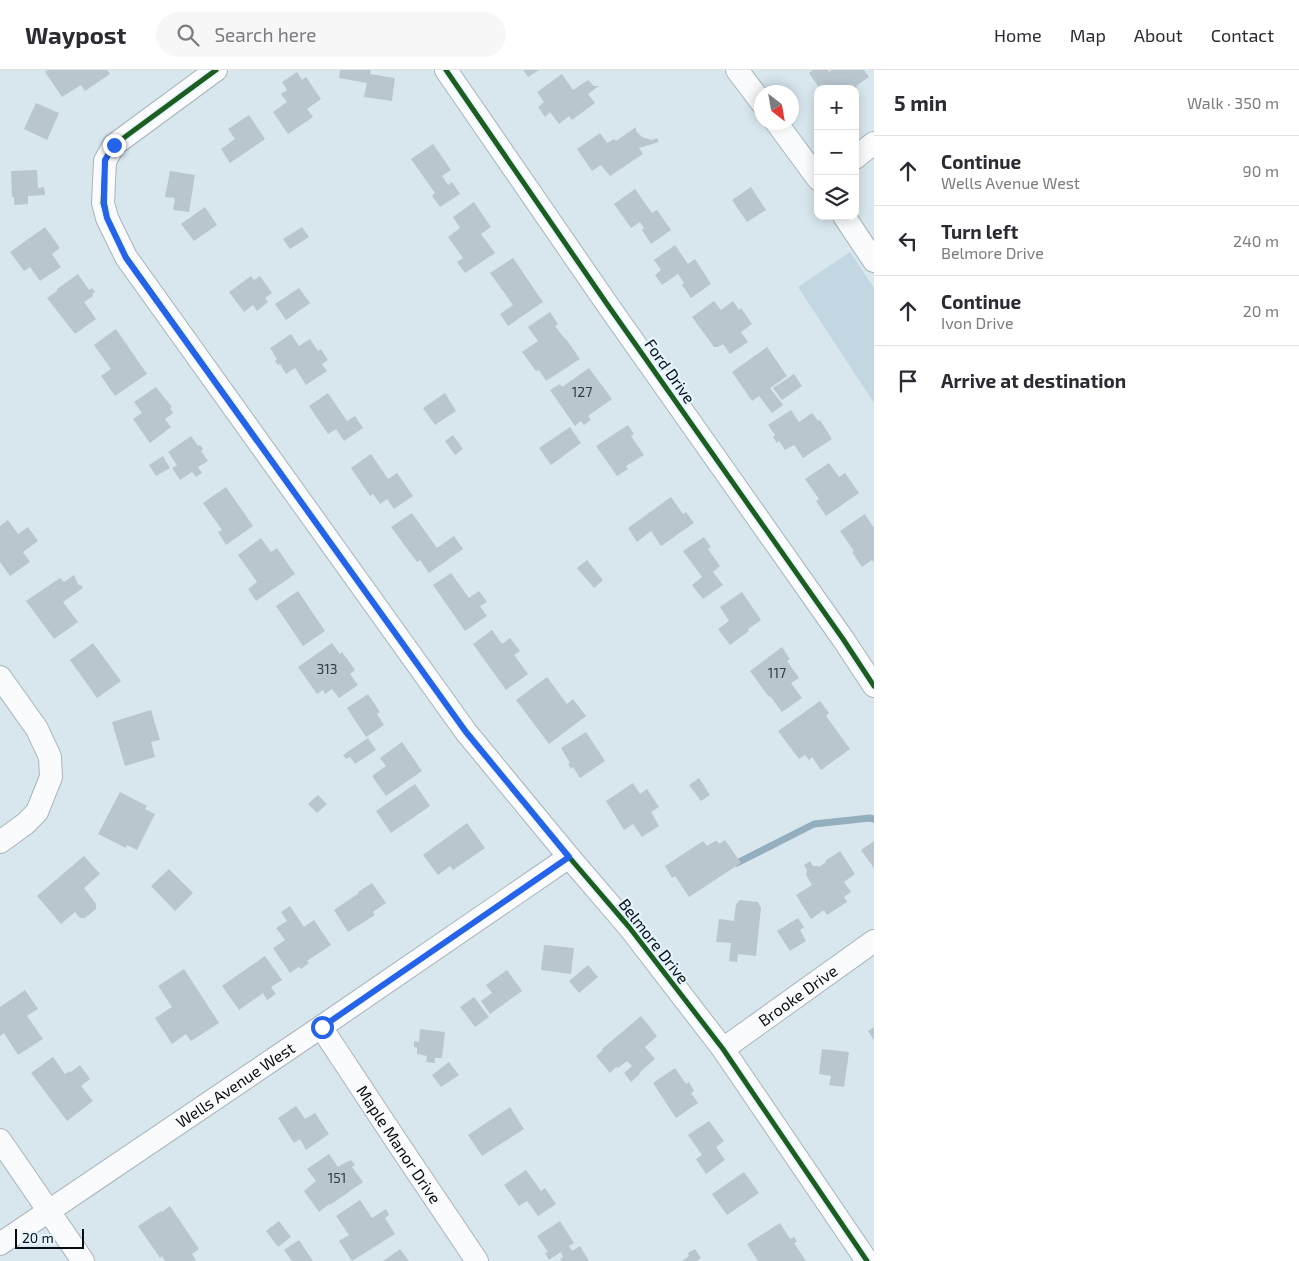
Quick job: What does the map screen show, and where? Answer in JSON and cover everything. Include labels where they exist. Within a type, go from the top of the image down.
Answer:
[{"type":"street","name":"Belmore Drive","points":[[216,70],[114,145],[105,160],[104,203],[107,218],[126,258],[466,732],[629,927],[722,1049],[867,1261]]},
{"type":"street","name":"Ford Drive","points":[[446,70],[874,686]]},
{"type":"street","points":[[737,70],[754,92]]},
{"type":"street","points":[[782,130],[815,175]]},
{"type":"street","points":[[859,155],[874,143]]},
{"type":"street","points":[[847,220],[874,261]]},
{"type":"street","points":[[0,677],[37,729],[50,757],[51,776],[37,812],[25,824],[0,842]]},
{"type":"street","name":"Wells Avenue West","points":[[0,1244],[322,1027],[569,857]]},
{"type":"street","name":"Brooke Drive","points":[[722,1049],[874,941]]},
{"type":"street","name":"Maple Manor Drive","points":[[322,1027],[478,1261]]},
{"type":"street","points":[[0,1140],[83,1261]]},
{"type":"shaded area","points":[[850,252],[874,288],[874,403],[798,287]]},
{"type":"building","points":[[48,70],[107,70],[110,74],[85,91],[81,85],[62,97],[45,72]]},
{"type":"building","points":[[340,70],[371,70],[370,74],[395,78],[392,101],[364,97],[367,83],[339,78]]},
{"type":"building","points":[[523,70],[539,70],[528,77]]},
{"type":"building","points":[[813,70],[828,70],[829,72],[832,70],[864,70],[869,77],[857,85],[817,85],[809,73]]},
{"type":"building","points":[[297,72],[302,80],[306,77],[321,99],[307,109],[313,117],[288,134],[273,112],[287,102],[281,94],[287,90],[282,82]]},
{"type":"building","points":[[562,74],[573,90],[588,80],[594,86],[599,86],[588,94],[595,103],[572,120],[569,116],[559,124],[550,112],[545,117],[538,107],[544,102],[537,92]]},
{"type":"building","points":[[36,103],[59,113],[47,140],[24,129]]},
{"type":"building","points":[[249,115],[265,139],[230,163],[221,149],[235,139],[228,129]]},
{"type":"building","points":[[636,127],[636,131],[642,137],[652,140],[657,138],[659,142],[639,148],[643,154],[610,176],[601,165],[592,171],[577,149],[600,133],[607,143],[614,139],[616,141]]},
{"type":"building","points":[[433,144],[451,170],[442,176],[448,185],[452,182],[460,194],[440,207],[432,196],[435,193],[411,159]]},
{"type":"building","points":[[37,170],[38,188],[44,187],[45,195],[28,196],[28,204],[14,205],[11,171]]},
{"type":"building","points":[[170,171],[195,175],[189,212],[173,210],[175,198],[165,197]]},
{"type":"building","points":[[751,187],[766,210],[747,222],[732,200]]},
{"type":"building","points":[[635,189],[652,213],[657,210],[671,230],[651,244],[642,230],[644,228],[640,222],[631,228],[614,204]]},
{"type":"building","points":[[474,202],[491,227],[481,234],[495,253],[465,273],[457,262],[463,258],[448,237],[460,228],[453,217]]},
{"type":"building","points":[[205,207],[217,225],[194,241],[181,224]]},
{"type":"building","points":[[45,227],[60,248],[52,254],[61,267],[40,281],[30,267],[24,271],[10,252]]},
{"type":"building","points":[[302,227],[309,237],[290,249],[283,239]]},
{"type":"building","points":[[675,245],[688,264],[695,259],[711,284],[691,298],[682,285],[684,283],[678,274],[662,285],[655,275],[661,270],[654,260]]},
{"type":"building","points":[[513,258],[543,302],[508,326],[500,314],[513,305],[490,273]]},
{"type":"building","points":[[78,274],[89,290],[92,288],[95,292],[92,294],[93,296],[84,302],[96,319],[75,334],[47,298]]},
{"type":"building","points":[[251,276],[254,280],[260,276],[272,293],[265,298],[268,302],[257,311],[253,305],[244,312],[229,292]]},
{"type":"building","points":[[299,288],[310,303],[286,320],[275,304]]},
{"type":"building","points":[[714,301],[721,310],[733,301],[739,310],[741,308],[752,324],[741,332],[748,342],[730,354],[723,344],[714,347],[692,317]]},
{"type":"building","points":[[550,312],[558,324],[555,326],[580,359],[546,381],[539,370],[536,371],[522,352],[538,341],[528,327]]},
{"type":"building","points":[[116,329],[147,374],[115,396],[101,376],[111,369],[94,345]]},
{"type":"building","points":[[291,334],[299,346],[310,339],[318,351],[321,349],[328,360],[322,364],[327,371],[306,385],[295,368],[286,374],[280,364],[278,365],[275,361],[277,359],[270,348]]},
{"type":"building","points":[[767,347],[787,376],[770,388],[783,405],[772,413],[759,396],[752,401],[732,372]]},
{"type":"building","points":[[589,368],[612,399],[588,416],[591,420],[584,425],[581,421],[575,426],[550,390],[560,384],[562,387]]},
{"type":"building","points":[[794,374],[802,386],[782,400],[773,388]]},
{"type":"building","points":[[156,387],[172,407],[170,408],[173,413],[165,419],[171,427],[150,443],[133,419],[142,413],[134,402]]},
{"type":"building","points":[[328,393],[347,421],[355,416],[363,428],[344,441],[336,429],[328,434],[309,406]]},
{"type":"building","points":[[445,393],[456,411],[435,425],[423,408]]},
{"type":"building","points":[[791,410],[799,422],[812,413],[818,421],[820,420],[832,439],[803,458],[794,445],[785,450],[779,441],[777,443],[773,437],[775,435],[768,425]]},
{"type":"building","points":[[628,425],[634,434],[631,436],[644,455],[626,466],[628,469],[617,476],[596,446]]},
{"type":"building","points":[[570,427],[581,443],[551,465],[539,448]]},
{"type":"building","points":[[453,435],[463,449],[455,455],[445,441]]},
{"type":"building","points":[[191,436],[198,446],[200,445],[203,449],[201,451],[208,461],[198,467],[202,473],[196,477],[192,472],[180,480],[172,468],[177,465],[168,452]]},
{"type":"building","points":[[371,454],[388,479],[397,473],[413,496],[394,509],[387,499],[380,504],[373,494],[370,496],[351,468]]},
{"type":"building","points":[[163,456],[170,468],[156,476],[149,465]]},
{"type":"building","points":[[829,463],[839,477],[845,473],[859,493],[826,516],[816,501],[819,499],[805,479]]},
{"type":"building","points":[[226,487],[253,526],[226,545],[218,532],[222,530],[203,503]]},
{"type":"building","points":[[671,497],[683,514],[686,512],[694,523],[661,546],[651,531],[637,542],[628,528]]},
{"type":"building","points":[[412,513],[437,548],[454,536],[463,549],[429,573],[420,560],[417,562],[391,527]]},
{"type":"building","points":[[865,514],[874,528],[874,563],[872,560],[862,567],[852,552],[854,551],[840,531]]},
{"type":"building","points":[[8,520],[18,534],[28,527],[38,541],[23,552],[30,562],[10,576],[0,562],[0,526]]},
{"type":"building","points":[[704,537],[711,547],[708,549],[720,566],[713,572],[723,585],[703,599],[692,585],[702,577],[683,551]]},
{"type":"building","points":[[261,538],[271,552],[277,548],[295,574],[256,601],[248,589],[257,582],[238,555]]},
{"type":"building","points":[[587,560],[603,580],[594,588],[577,568]]},
{"type":"building","points":[[451,573],[469,598],[479,591],[487,602],[480,606],[487,616],[465,631],[433,585]]},
{"type":"building","points":[[74,575],[78,584],[83,588],[63,602],[78,622],[54,639],[26,601],[60,578],[64,582]]},
{"type":"building","points":[[298,591],[325,631],[303,646],[276,606]]},
{"type":"building","points":[[742,592],[761,620],[730,645],[718,629],[729,621],[720,607]]},
{"type":"building","points":[[492,630],[502,644],[510,638],[520,651],[514,655],[528,674],[506,690],[473,644]]},
{"type":"building","points":[[93,643],[121,681],[97,698],[70,660]]},
{"type":"building","points":[[332,643],[340,654],[342,652],[355,670],[350,674],[358,685],[339,698],[332,689],[325,694],[323,690],[317,694],[298,667]]},
{"type":"building","points":[[782,647],[790,659],[787,661],[799,678],[791,683],[802,698],[782,712],[750,671]]},
{"type":"building","points":[[547,677],[567,704],[573,699],[586,716],[549,744],[516,700]]},
{"type":"building","points":[[368,694],[380,712],[377,714],[384,725],[366,737],[347,708]]},
{"type":"building","points":[[820,701],[829,713],[826,716],[850,749],[821,770],[812,757],[809,760],[805,755],[799,759],[778,731]]},
{"type":"building","points":[[151,710],[160,740],[151,742],[155,757],[125,766],[112,722]]},
{"type":"building","points":[[586,732],[605,761],[580,778],[573,767],[571,769],[568,764],[570,763],[561,748]]},
{"type":"building","points":[[368,738],[376,750],[355,764],[350,757],[346,759],[343,755]]},
{"type":"building","points":[[402,742],[422,771],[386,796],[372,776],[386,766],[380,758]]},
{"type":"building","points":[[699,778],[710,795],[701,801],[689,785]]},
{"type":"building","points":[[633,783],[640,794],[647,789],[659,807],[651,812],[659,826],[642,837],[633,824],[624,830],[606,801]]},
{"type":"building","points":[[415,784],[430,806],[391,833],[376,811]]},
{"type":"building","points":[[120,792],[147,806],[145,809],[155,814],[137,850],[127,845],[126,848],[98,834]]},
{"type":"building","points":[[318,795],[327,804],[317,813],[308,804]]},
{"type":"building","points":[[467,823],[485,848],[453,870],[450,866],[438,875],[423,855]]},
{"type":"building","points":[[725,840],[741,863],[689,897],[675,876],[672,878],[665,866],[703,841],[707,846],[715,841],[719,844]]},
{"type":"building","points":[[874,841],[874,868],[861,850]]},
{"type":"building","points":[[840,851],[855,874],[844,882],[851,892],[844,897],[847,902],[827,915],[824,910],[811,919],[796,895],[812,885],[806,875],[807,870],[804,865],[810,861],[813,866],[819,867]]},
{"type":"building","points":[[84,856],[100,874],[84,888],[96,904],[96,909],[85,918],[80,918],[75,912],[61,924],[37,896]]},
{"type":"building","points":[[169,869],[193,893],[175,911],[151,886]]},
{"type":"building","points":[[372,883],[386,903],[373,912],[375,915],[348,932],[334,910]]},
{"type":"building","points":[[740,900],[758,902],[761,908],[756,956],[738,954],[737,962],[729,961],[731,943],[716,942],[719,919],[734,921],[736,904]]},
{"type":"building","points":[[290,906],[304,927],[314,920],[331,945],[307,961],[309,963],[301,969],[299,967],[290,973],[273,948],[285,940],[276,928],[287,921],[281,912]]},
{"type":"building","points":[[798,918],[804,927],[800,930],[806,941],[790,951],[777,931]]},
{"type":"building","points":[[544,945],[574,948],[571,974],[541,970]]},
{"type":"building","points":[[265,956],[282,980],[271,987],[276,994],[267,1000],[263,993],[239,1010],[222,986]]},
{"type":"building","points":[[588,965],[598,977],[579,993],[569,981]]},
{"type":"building","points":[[184,969],[219,1023],[191,1041],[186,1034],[172,1044],[155,1018],[172,1007],[158,986]]},
{"type":"building","points":[[507,970],[522,991],[490,1014],[481,1001],[492,993],[486,985]]},
{"type":"building","points":[[25,990],[38,1009],[27,1016],[43,1039],[18,1055],[4,1033],[0,1036],[0,1007]]},
{"type":"building","points":[[474,997],[489,1017],[475,1027],[460,1007]]},
{"type":"building","points":[[641,1016],[657,1036],[645,1047],[655,1059],[631,1082],[624,1073],[632,1066],[627,1061],[610,1073],[596,1056]]},
{"type":"building","points":[[874,1027],[874,1040],[868,1031]]},
{"type":"building","points":[[420,1029],[445,1032],[442,1058],[435,1058],[435,1063],[426,1062],[427,1056],[417,1054],[414,1041],[419,1042]]},
{"type":"building","points":[[822,1049],[849,1052],[844,1087],[829,1085],[831,1076],[819,1074]]},
{"type":"building","points":[[53,1057],[65,1074],[80,1065],[90,1079],[81,1086],[93,1101],[67,1121],[31,1073]]},
{"type":"building","points":[[449,1062],[459,1075],[441,1087],[432,1075]]},
{"type":"building","points":[[675,1068],[686,1084],[689,1082],[694,1091],[691,1093],[698,1103],[676,1118],[653,1083]]},
{"type":"building","points":[[296,1106],[305,1119],[315,1113],[329,1134],[306,1150],[300,1139],[294,1143],[278,1118]]},
{"type":"building","points":[[510,1107],[524,1129],[482,1156],[468,1135]]},
{"type":"building","points":[[709,1121],[724,1141],[716,1147],[725,1160],[706,1174],[696,1159],[702,1155],[688,1135]]},
{"type":"building","points":[[329,1154],[338,1167],[351,1160],[355,1165],[352,1167],[363,1182],[319,1212],[304,1191],[316,1181],[307,1169]]},
{"type":"building","points":[[526,1170],[541,1191],[545,1188],[556,1204],[538,1216],[527,1201],[519,1206],[504,1185]]},
{"type":"building","points":[[744,1172],[759,1193],[727,1215],[712,1194]]},
{"type":"building","points":[[360,1200],[372,1218],[386,1209],[389,1215],[385,1218],[395,1234],[352,1261],[339,1241],[349,1235],[336,1216]]},
{"type":"building","points":[[170,1206],[199,1249],[192,1254],[196,1260],[194,1261],[165,1261],[162,1256],[160,1258],[138,1226]]},
{"type":"building","points":[[279,1221],[291,1237],[278,1247],[266,1231]]},
{"type":"building","points":[[560,1221],[574,1243],[569,1246],[572,1251],[580,1246],[589,1261],[562,1261],[560,1259],[563,1257],[561,1252],[549,1260],[545,1253],[548,1252],[537,1236]]},
{"type":"building","points":[[780,1223],[790,1239],[794,1237],[797,1242],[794,1243],[806,1261],[758,1261],[747,1244]]},
{"type":"building","points":[[299,1240],[313,1261],[292,1261],[284,1250]]},
{"type":"building","points":[[400,1249],[409,1261],[383,1261]]},
{"type":"building","points":[[695,1249],[701,1258],[697,1261],[682,1261],[689,1256],[688,1253]]},
{"type":"waterway","points":[[737,863],[814,824],[874,819]]},
{"type":"cycle path","points":[[216,70],[114,145],[105,161],[103,203],[107,218],[126,257],[466,732],[629,927],[723,1049],[867,1261]]},
{"type":"cycle path","points":[[446,70],[874,686]]},
{"type":"route","points":[[114,145],[105,160],[104,203],[107,218],[126,258],[466,732],[569,857],[322,1027]]}]
